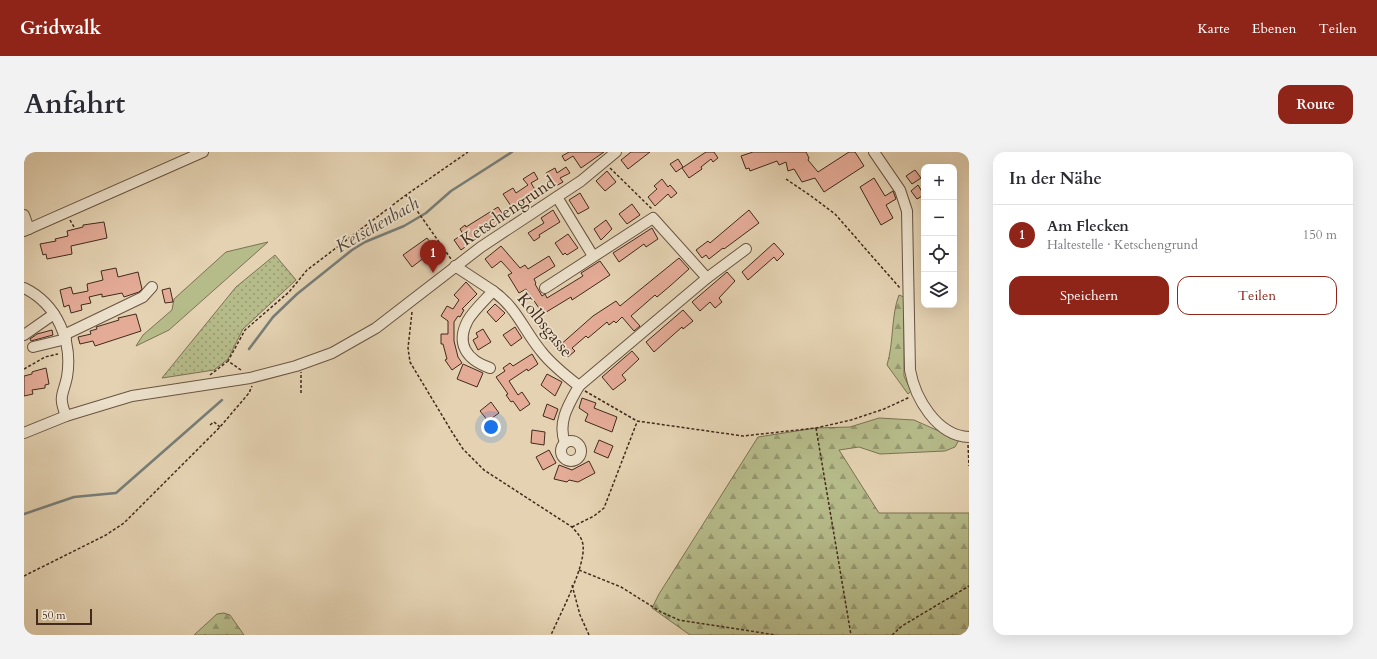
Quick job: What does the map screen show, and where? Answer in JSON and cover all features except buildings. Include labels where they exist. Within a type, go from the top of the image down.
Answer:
[{"type":"street","points":[[24,215],[27,230],[203,152]]},
{"type":"street","name":"Ketschengrund","points":[[24,433],[66,416],[132,396],[250,378],[299,365],[332,353],[351,344],[414,300],[455,266],[481,247],[582,181],[616,152]]},
{"type":"street","points":[[874,152],[900,190],[904,200],[907,218],[910,370],[916,393],[939,424],[951,433],[968,437]]},
{"type":"street","points":[[557,197],[594,256]]},
{"type":"street","points":[[545,288],[653,218],[707,278]]},
{"type":"street","points":[[565,443],[562,428],[563,418],[579,386],[707,278],[746,249]]},
{"type":"street","name":"Kolbsgasse","points":[[455,266],[504,300],[514,310],[541,351],[565,375],[579,386]]},
{"type":"street","points":[[33,347],[65,337],[143,297],[152,287]]},
{"type":"street","points":[[24,288],[40,298],[54,314],[65,337],[68,351],[67,377],[61,396],[61,403],[66,416]]},
{"type":"street","name":"Kolbsgasse","points":[[490,368],[477,364],[468,356],[464,345],[464,331],[469,319],[493,291]]},
{"type":"street","points":[[24,335],[54,314]]},
{"type":"path","points":[[210,375],[228,361],[245,330],[289,292],[307,270],[406,195],[468,152]]},
{"type":"path","points":[[604,162],[653,210],[653,218]]},
{"type":"path","points":[[786,179],[835,214],[899,288],[909,292]]},
{"type":"path","points":[[406,195],[455,266]]},
{"type":"path","points":[[414,300],[408,348],[410,362],[463,449],[484,470],[572,527],[580,535],[584,553],[579,570],[551,635]]},
{"type":"path","points":[[24,369],[45,357],[68,351]]},
{"type":"path","points":[[24,576],[106,535],[124,523],[220,427],[249,393],[252,386],[250,378],[228,361]]},
{"type":"path","points":[[299,365],[301,372],[300,393]]},
{"type":"path","points":[[579,386],[582,390],[637,422],[743,436],[816,428],[851,420],[884,409],[916,393]]},
{"type":"path","points":[[210,425],[214,422],[220,427]]},
{"type":"path","points":[[572,527],[594,516],[604,508],[637,422]]},
{"type":"path","points":[[816,428],[851,635]]},
{"type":"path","points":[[968,437],[969,466]]},
{"type":"path","points":[[579,570],[622,587],[661,612],[679,620],[776,635]]},
{"type":"path","points":[[572,585],[580,615],[589,635]]},
{"type":"path","points":[[892,635],[902,626],[969,586]]},
{"type":"green space","points":[[268,242],[169,330],[136,346],[143,335],[172,310],[174,299],[226,252]]},
{"type":"green space","points":[[275,255],[296,280],[243,329],[228,359],[214,370],[162,378],[236,287]]},
{"type":"green space","points":[[899,295],[904,297],[904,376],[911,391],[908,394],[887,365],[891,347],[896,303]]},
{"type":"green space","points":[[879,418],[914,420],[959,440],[955,447],[945,451],[880,454],[859,447],[839,450],[879,513],[969,513],[969,635],[690,635],[652,608],[659,594],[758,437],[816,428],[850,427]]},
{"type":"green space","points":[[224,613],[230,615],[244,635],[194,635],[217,614]]},
{"type":"waterway","name":"Ketschenbach","points":[[249,349],[273,317],[297,294],[352,250],[365,242],[404,226],[426,213],[451,191],[512,152]]},
{"type":"waterway","name":"Ketschenbach","points":[[24,514],[74,497],[116,493],[222,400]]},
{"type":"place","name":"Am Flecken","points":[[433,273]]}]
